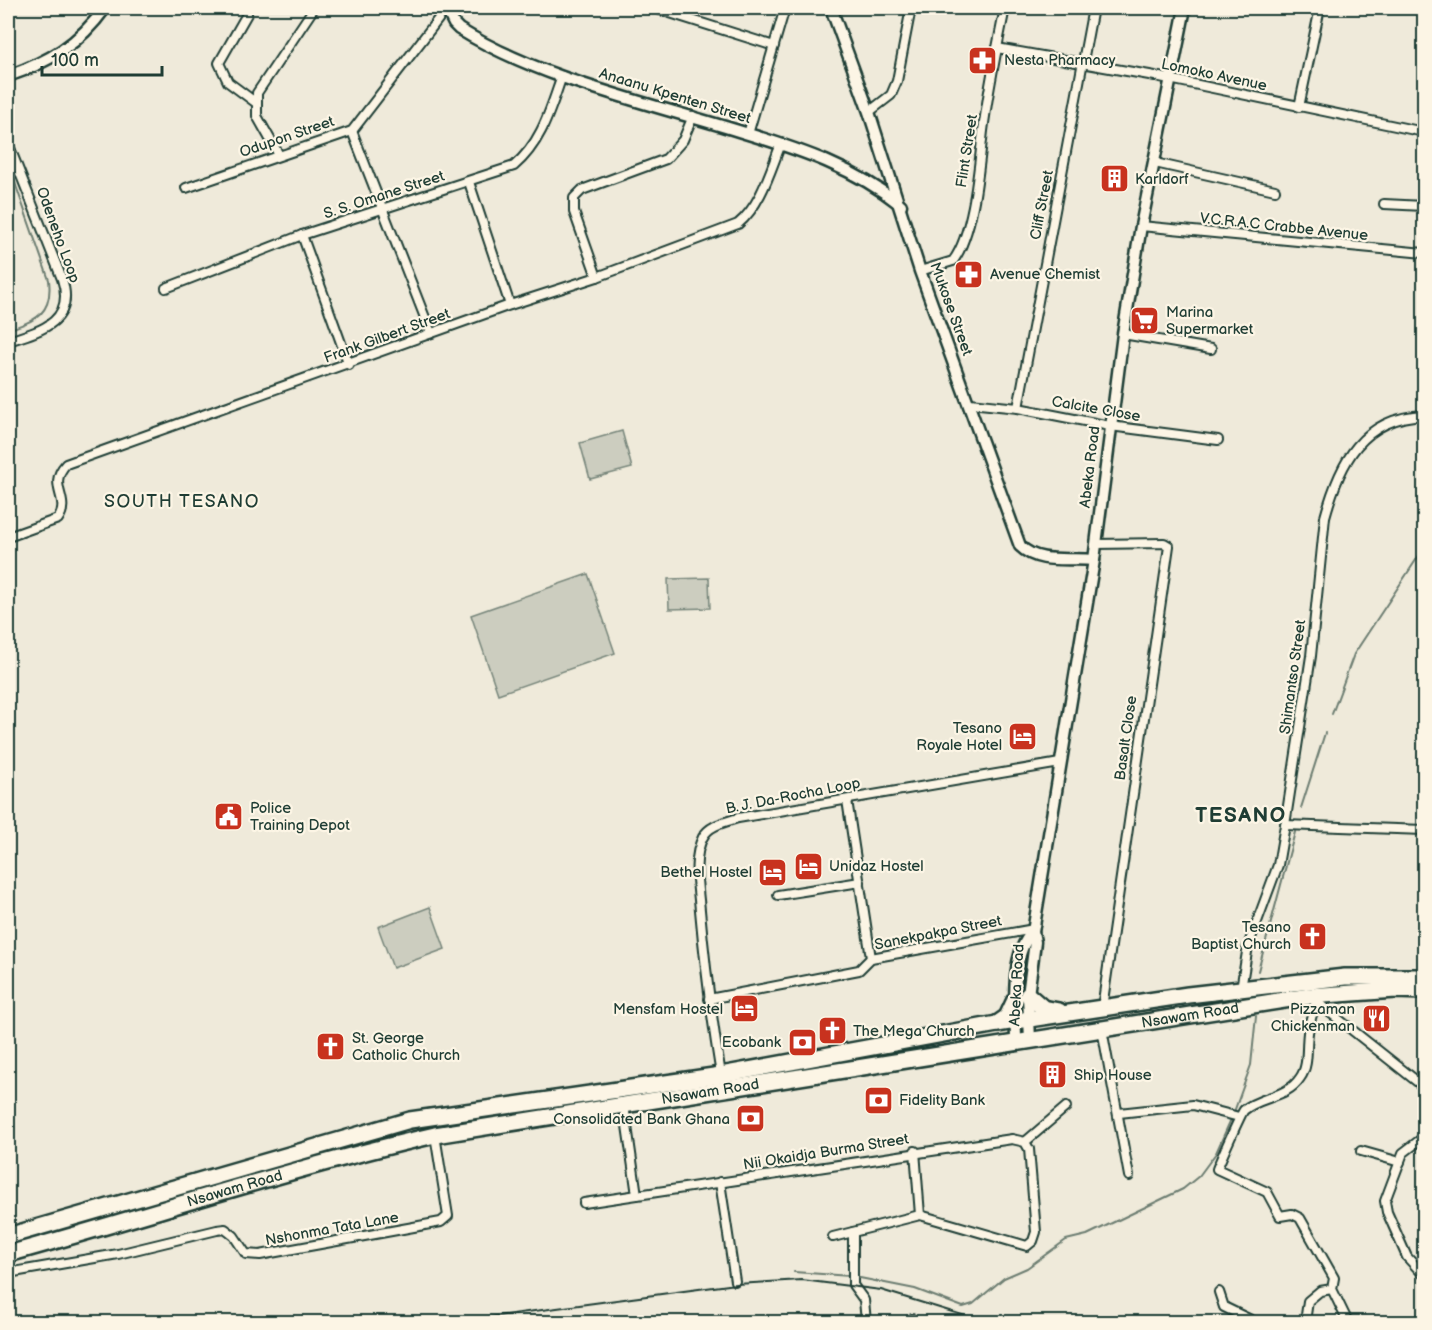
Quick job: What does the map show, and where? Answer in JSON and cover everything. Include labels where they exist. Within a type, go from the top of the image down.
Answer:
[{"type":"highway","name":"Nsawam Road","points":[[8,1236],[410,1120],[721,1075],[1065,1013],[1345,977],[1425,977]]},
{"type":"highway","name":"Nsawam Road","points":[[8,1254],[133,1220],[336,1158],[435,1135],[1102,1029],[1313,999],[1396,990],[1425,991]]},
{"type":"highway","points":[[997,1024],[1007,1017],[1021,997],[1043,1008],[1065,1013]]},
{"type":"street","points":[[8,76],[60,54],[82,37],[105,8]]},
{"type":"street","points":[[279,155],[257,116],[255,102],[257,93],[314,8]]},
{"type":"street","name":"Anaanu Kpenten Street","points":[[446,8],[454,24],[475,39],[562,76],[781,144],[831,163],[862,178],[901,206]]},
{"type":"street","name":"Odupon Street","points":[[186,188],[352,131],[446,8]]},
{"type":"street","points":[[654,8],[774,46]]},
{"type":"street","points":[[748,134],[785,8]]},
{"type":"street","name":"Mukose Street","points":[[831,8],[870,112],[920,271],[970,403],[1020,546],[1028,554],[1038,557],[1094,560]]},
{"type":"street","points":[[870,112],[891,95],[897,81],[911,8]]},
{"type":"street","name":"Flint Street","points":[[920,271],[953,261],[964,241],[979,171],[1005,8]]},
{"type":"street","name":"Cliff Street","points":[[1018,408],[1093,8]]},
{"type":"street","name":"Abeka Road","points":[[1023,1041],[1020,954],[1025,939],[1033,931],[1094,560],[1123,334],[1141,226],[1185,8]]},
{"type":"street","points":[[1299,107],[1320,8]]},
{"type":"street","points":[[247,14],[219,63],[228,82],[255,102]]},
{"type":"street","name":"Lomoko Avenue","points":[[997,48],[1170,79],[1425,132]]},
{"type":"street","name":"S. S. Omane Street","points":[[166,288],[302,236],[514,166],[527,155],[538,140],[562,76]]},
{"type":"street","points":[[597,277],[574,212],[574,198],[582,190],[666,159],[683,140],[693,117]]},
{"type":"street","points":[[352,131],[385,210],[431,333]]},
{"type":"street","name":"Odeneho Loop","points":[[8,143],[62,279],[66,300],[60,316],[50,325],[8,342]]},
{"type":"street","name":"Frank Gilbert Street","points":[[8,537],[58,519],[63,507],[56,481],[58,472],[66,464],[349,365],[510,305],[597,277],[738,224],[748,216],[756,203],[781,144]]},
{"type":"street","points":[[1155,163],[1275,190]]},
{"type":"street","points":[[469,182],[510,305]]},
{"type":"street","points":[[1384,204],[1425,206]]},
{"type":"street","name":"V.C.R.A.C Crabbe Avenue","points":[[1141,226],[1425,253]]},
{"type":"street","points":[[302,236],[349,365]]},
{"type":"street","points":[[1123,334],[1211,350]]},
{"type":"street","name":"Calcite Close","points":[[970,403],[1018,408],[1110,426],[1218,440]]},
{"type":"street","name":"Shimantso Street","points":[[1241,989],[1248,946],[1278,865],[1310,666],[1330,498],[1338,477],[1355,446],[1365,436],[1404,417],[1425,415]]},
{"type":"street","name":"Basalt Close","points":[[1096,544],[1164,543],[1169,546],[1102,1008]]},
{"type":"street","name":"B. J. Da-Rocha Loop","points":[[721,1075],[709,999],[696,855],[704,835],[716,825],[738,818],[1060,763]]},
{"type":"street","points":[[847,800],[871,958]]},
{"type":"street","points":[[1285,825],[1425,830]]},
{"type":"street","points":[[778,895],[860,882]]},
{"type":"street","name":"Sanekpakpa Street","points":[[709,999],[859,970],[871,958],[1033,931]]},
{"type":"street","points":[[1313,999],[1425,1088]]},
{"type":"street","points":[[1313,999],[1305,1071],[1290,1089],[1245,1109],[1239,1117],[1217,1168],[1267,1192],[1280,1216],[1292,1214],[1300,1218],[1334,1278],[1332,1289],[1343,1309],[1346,1318],[1344,1323]]},
{"type":"street","points":[[1102,1029],[1129,1176]]},
{"type":"street","points":[[624,1105],[637,1195]]},
{"type":"street","points":[[1119,1113],[1193,1105],[1239,1117]]},
{"type":"street","points":[[833,1237],[920,1215],[1027,1246],[1033,1241],[1036,1232],[1036,1204],[1029,1149],[1022,1141],[1066,1107]]},
{"type":"street","name":"Nshonma Tata Lane","points":[[8,1273],[118,1254],[225,1229],[234,1236],[246,1254],[260,1255],[441,1222],[448,1216],[435,1135]]},
{"type":"street","points":[[1425,1137],[1408,1149],[1400,1162],[1391,1180],[1385,1208],[1407,1257],[1425,1275]]},
{"type":"street","name":"Nii Okaidja Burma Street","points":[[584,1203],[915,1151],[1022,1141]]},
{"type":"street","points":[[1361,1150],[1400,1162]]},
{"type":"street","points":[[915,1151],[920,1215]]},
{"type":"street","points":[[720,1182],[735,1281]]},
{"type":"street","points":[[853,1232],[854,1285],[864,1300],[866,1323]]},
{"type":"street","points":[[1305,1323],[1308,1301],[1320,1291],[1332,1289]]},
{"type":"street","points":[[1218,1292],[1224,1307],[1255,1323]]},
{"type":"shaded area","points":[[622,431],[632,468],[590,479],[580,443]]},
{"type":"shaded area","points":[[588,574],[615,653],[498,694],[471,615]]},
{"type":"shaded area","points":[[709,578],[710,608],[669,609],[668,579]]},
{"type":"shaded area","points":[[430,907],[445,949],[393,968],[378,927]]},
{"type":"waterway","points":[[8,163],[49,280],[50,292],[45,308],[40,314],[27,323],[8,330]]},
{"type":"waterway","points":[[1332,714],[1354,654],[1424,548]]},
{"type":"waterway","points":[[1301,808],[1325,733]]},
{"type":"waterway","points":[[1258,971],[1295,832]]},
{"type":"waterway","points":[[1234,1112],[1251,1065],[1256,1016]]},
{"type":"waterway","points":[[855,1277],[915,1289],[963,1307],[973,1304],[1004,1278],[1027,1268],[1066,1240],[1087,1235],[1183,1189],[1199,1176],[1216,1153],[1232,1117]]},
{"type":"waterway","points":[[794,1272],[850,1276]]},
{"type":"waterway","points":[[946,1322],[954,1316]]},
{"type":"railway","points":[[452,1322],[736,1284],[802,1280],[881,1290],[985,1322]]},
{"type":"place","name":"Nesta Pharmacy","points":[[983,60]]},
{"type":"place","name":"Karldorf","points":[[1114,179]]},
{"type":"place","name":"Avenue Chemist","points":[[969,274]]},
{"type":"place","name":"Marina Supermarket","points":[[1145,321]]},
{"type":"place","name":"Tesano Royale Hotel","points":[[1023,737]]},
{"type":"place","name":"Police Training Depot","points":[[229,817]]},
{"type":"place","name":"Unidaz Hostel","points":[[808,866]]},
{"type":"place","name":"Bethel Hostel","points":[[773,872]]},
{"type":"place","name":"Tesano Baptist Church","points":[[1312,936]]},
{"type":"place","name":"Mensfam Hostel","points":[[744,1009]]},
{"type":"place","name":"Pizzaman Chickenman","points":[[1376,1018]]},
{"type":"place","name":"The Mega Church","points":[[832,1031]]},
{"type":"place","name":"Ecobank","points":[[802,1042]]},
{"type":"place","name":"St. George Catholic Church","points":[[331,1047]]},
{"type":"place","name":"Ship House","points":[[1053,1075]]},
{"type":"place","name":"Fidelity Bank","points":[[878,1100]]},
{"type":"place","name":"Consolidated Bank Ghana","points":[[751,1119]]},
{"type":"district","name":"SOUTH TESANO","points":[[182,501]]},
{"type":"district","name":"TESANO","points":[[1241,815]]}]
